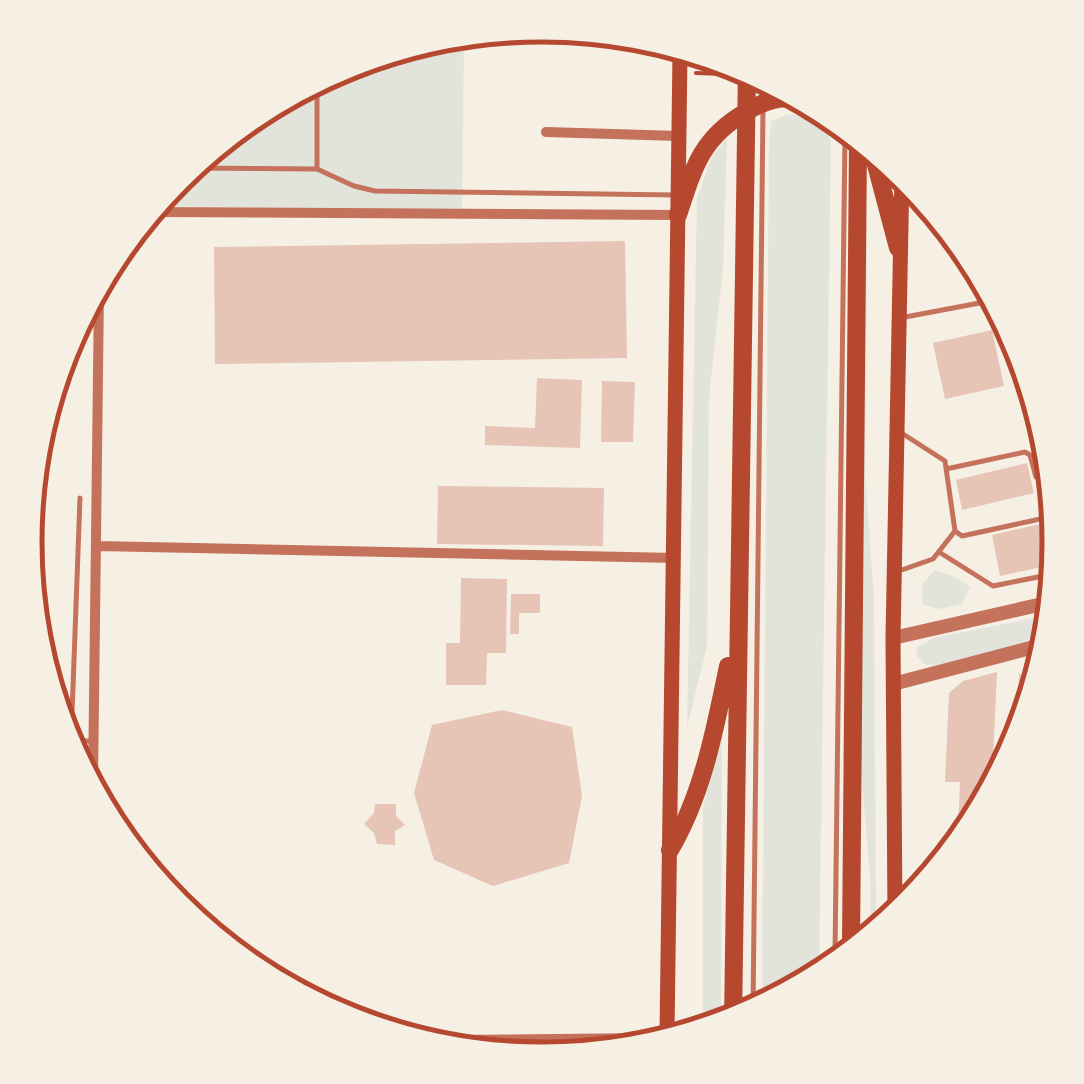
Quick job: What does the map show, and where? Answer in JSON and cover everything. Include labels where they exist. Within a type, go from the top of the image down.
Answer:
[{"type":"highway","points":[[733,1003],[745,112],[740,84]]},
{"type":"highway","points":[[678,214],[694,167],[710,139],[745,112],[775,100]]},
{"type":"highway","points":[[851,934],[858,156]]},
{"type":"highway","points":[[878,173],[898,248]]},
{"type":"highway","points":[[670,850],[684,827],[700,782],[737,616]]},
{"type":"main road","points":[[667,1025],[680,62]]},
{"type":"main road","points":[[895,895],[892,638],[901,195]]},
{"type":"street","points":[[546,132],[679,136]]},
{"type":"street","points":[[167,212],[678,214]]},
{"type":"street","points":[[94,762],[99,312]]},
{"type":"street","points":[[97,546],[675,558]]},
{"type":"street","points":[[892,638],[1037,605]]},
{"type":"street","points":[[893,684],[1030,648]]},
{"type":"street","points":[[503,1039],[590,1039]]},
{"type":"lane","points":[[752,995],[763,94]]},
{"type":"lane","points":[[316,97],[317,169]]},
{"type":"lane","points":[[835,946],[845,145]]},
{"type":"lane","points":[[211,168],[317,169],[374,191],[678,195]]},
{"type":"lane","points":[[897,319],[980,302]]},
{"type":"lane","points":[[894,573],[933,559],[955,531],[945,461],[896,429]]},
{"type":"lane","points":[[946,469],[1025,452],[1030,455],[1037,477]]},
{"type":"lane","points":[[70,705],[80,498]]},
{"type":"lane","points":[[955,531],[962,536],[1041,519]]},
{"type":"lane","points":[[939,552],[993,586],[1040,577]]},
{"type":"lane","points":[[84,741],[94,741]]},
{"type":"path","points":[[696,73],[711,72]]},
{"type":"shaded area","points":[[464,49],[462,211],[172,206],[213,166],[292,109],[381,69]]},
{"type":"shaded area","points":[[800,114],[827,132],[831,141],[819,958],[762,990],[769,146],[771,121]]},
{"type":"shaded area","points":[[727,138],[723,268],[709,398],[707,645],[687,728],[697,198],[712,157]]},
{"type":"shaded area","points":[[862,202],[867,213],[865,473],[874,598],[876,913],[871,918],[860,761]]},
{"type":"shaded area","points":[[935,570],[970,587],[962,604],[938,609],[922,604],[923,583]]},
{"type":"shaded area","points":[[1035,618],[1031,641],[926,665],[916,655],[918,647],[933,638]]},
{"type":"shaded area","points":[[722,721],[721,1008],[703,1015],[703,809]]},
{"type":"building","points":[[625,241],[627,358],[215,364],[214,247]]},
{"type":"building","points":[[992,330],[1004,386],[945,399],[933,343]]},
{"type":"building","points":[[537,378],[582,380],[580,448],[485,445],[485,426],[535,428]]},
{"type":"building","points":[[602,381],[635,382],[633,442],[601,442]]},
{"type":"building","points":[[1027,463],[1034,493],[962,510],[956,480]]},
{"type":"building","points":[[438,486],[604,488],[603,546],[437,544]]},
{"type":"building","points":[[1041,524],[1040,567],[1000,576],[992,535]]},
{"type":"building","points":[[461,578],[507,579],[506,653],[487,653],[486,685],[446,685],[446,643],[460,643]]},
{"type":"building","points":[[511,594],[540,594],[540,613],[519,613],[519,634],[510,634]]},
{"type":"building","points":[[997,672],[993,756],[959,818],[960,782],[945,782],[949,693],[963,681]]},
{"type":"building","points":[[502,710],[572,727],[582,796],[569,863],[493,886],[434,860],[414,793],[432,725]]},
{"type":"building","points":[[375,804],[396,804],[396,816],[405,825],[395,831],[395,845],[377,844],[374,833],[364,824],[374,813]]}]
